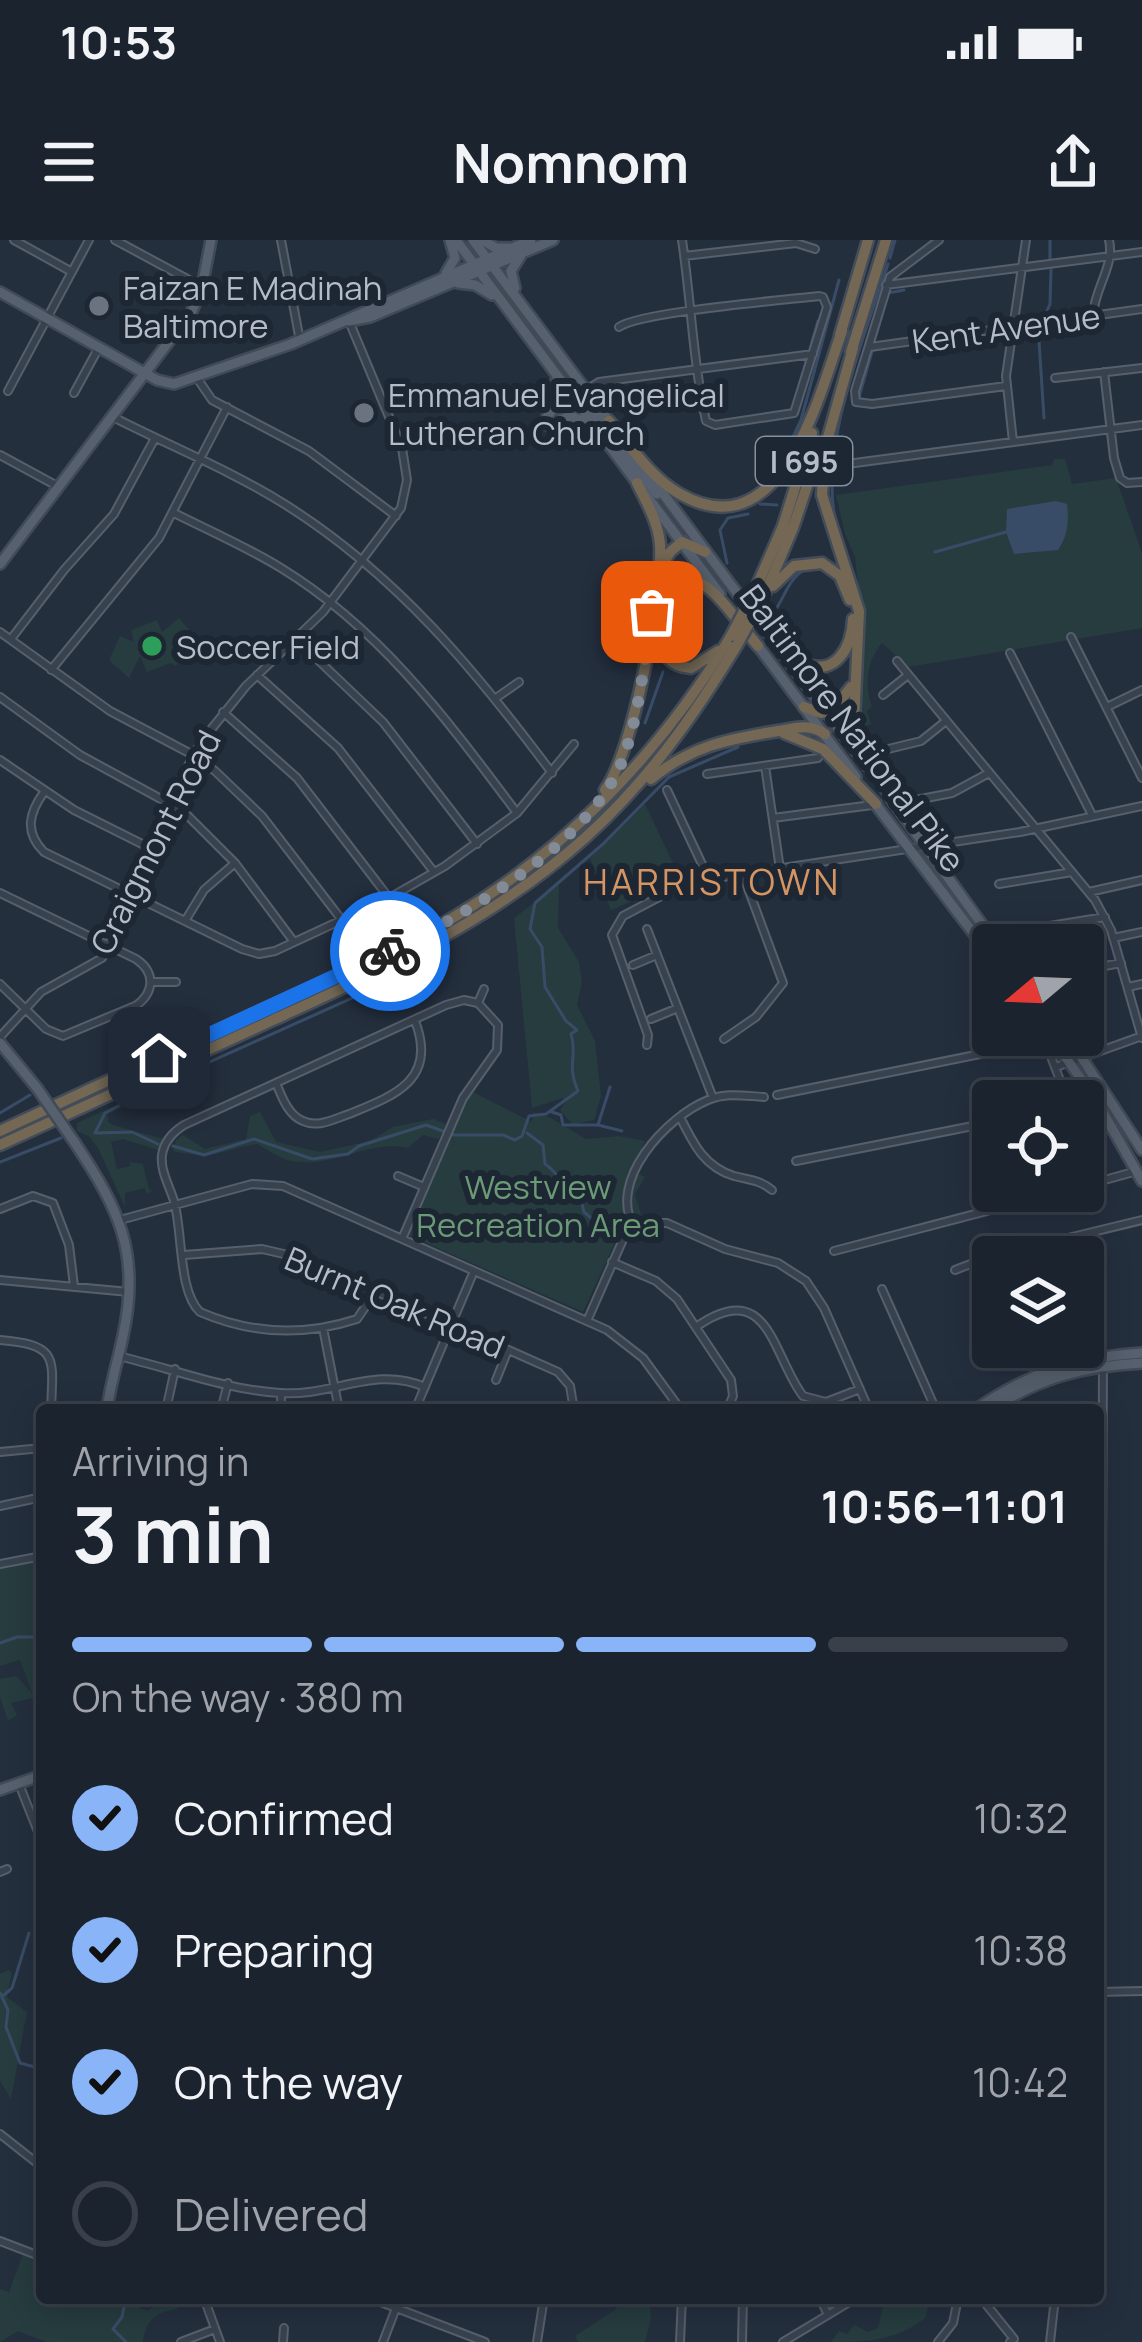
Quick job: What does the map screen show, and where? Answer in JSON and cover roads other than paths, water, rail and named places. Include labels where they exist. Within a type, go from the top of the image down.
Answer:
[{"type":"highway","name":"I 695","points":[[759,593],[792,499],[868,240]]},
{"type":"highway","name":"I 695","points":[[0,1145],[431,946],[529,884],[617,807],[676,738],[793,528],[886,240]]},
{"type":"highway","points":[[609,421],[678,493],[714,504],[748,499],[770,485],[795,455],[842,331]]},
{"type":"highway","points":[[853,348],[828,437],[821,486],[830,526],[857,598],[860,634],[852,709],[861,748],[895,804]]},
{"type":"highway","points":[[577,825],[623,760],[658,577],[657,529],[637,483]]},
{"type":"highway","points":[[658,577],[670,552],[682,542],[705,552]]},
{"type":"highway","points":[[759,593],[794,566],[815,562],[828,565],[840,576],[853,613],[847,651],[836,662],[822,666],[800,661],[765,630]]},
{"type":"highway","points":[[732,640],[697,667],[673,664],[663,654],[657,630],[660,606],[668,592],[680,583],[703,584],[758,646]]},
{"type":"highway","name":"I 695","points":[[0,1131],[413,940],[488,895],[577,825],[667,731],[732,640]]},
{"type":"highway","points":[[804,706],[826,712],[842,703],[854,678]]},
{"type":"highway","points":[[617,807],[690,752],[730,737],[805,726],[825,734]]},
{"type":"highway","points":[[775,732],[805,738],[823,749],[876,804]]},
{"type":"main road","points":[[0,564],[192,311],[211,240]]},
{"type":"main road","points":[[441,282],[455,258],[453,240]]},
{"type":"main road","name":"Baltimore National Pike","points":[[453,240],[972,932]]},
{"type":"main road","points":[[477,240],[496,248],[553,240]]},
{"type":"main road","name":"Baltimore National Pike","points":[[477,240],[981,924]]},
{"type":"main road","points":[[0,292],[170,384],[370,317],[529,245]]},
{"type":"main road","points":[[529,245],[514,262],[511,276],[529,314]]},
{"type":"main road","points":[[490,262],[514,247]]},
{"type":"main road","points":[[441,282],[475,285],[508,311]]},
{"type":"main road","points":[[549,365],[560,396],[547,420],[573,416],[584,420],[605,441]]},
{"type":"main road","points":[[569,368],[575,400],[591,408],[649,486],[682,519]]},
{"type":"main road","points":[[961,918],[979,921]]},
{"type":"main road","points":[[0,1040],[101,1180],[120,1220],[129,1292],[108,1404]]},
{"type":"main road","points":[[1065,1056],[1140,1175]]},
{"type":"main road","points":[[1082,1056],[1142,1150]]},
{"type":"main road","points":[[1104,1360],[1142,1353]]},
{"type":"main road","points":[[1104,1360],[1142,1363]]},
{"type":"main road","points":[[984,1404],[1034,1374],[1064,1368]]},
{"type":"main road","points":[[1001,1404],[1048,1378],[1079,1368]]},
{"type":"main road","points":[[0,1790],[36,1777]]},
{"type":"street","points":[[14,240],[72,272]]},
{"type":"street","points":[[8,391],[89,240]]},
{"type":"street","points":[[115,240],[202,287]]},
{"type":"street","points":[[280,240],[300,340]]},
{"type":"street","points":[[620,327],[628,321],[691,312],[825,298],[794,413],[708,424],[698,370],[691,312],[682,240]]},
{"type":"street","points":[[939,240],[898,268],[886,284],[855,391],[856,402],[1006,386]]},
{"type":"street","points":[[1013,442],[1006,386],[1026,240]]},
{"type":"street","points":[[1094,316],[1094,297],[1112,256],[1109,240]]},
{"type":"street","points":[[684,256],[796,243],[815,249]]},
{"type":"street","points":[[886,284],[1142,252]]},
{"type":"street","name":"Kent Avenue","points":[[869,347],[1142,309]]},
{"type":"street","name":"Craigmont Road","points":[[0,1040],[24,1007],[50,987],[94,965],[110,946],[134,897],[169,801],[193,755],[223,712],[331,603],[397,516],[406,490],[406,460],[349,321]]},
{"type":"street","points":[[74,393],[98,348]]},
{"type":"street","points":[[586,390],[599,382],[813,354]]},
{"type":"street","points":[[1055,378],[1142,368]]},
{"type":"street","points":[[1104,372],[1120,478],[1127,483],[1142,482]]},
{"type":"street","points":[[197,378],[207,396],[309,451],[397,516]]},
{"type":"street","points":[[52,670],[98,608],[150,551],[226,407]]},
{"type":"street","points":[[113,417],[285,504],[363,562],[433,624],[552,773]]},
{"type":"street","points":[[847,464],[1142,425]]},
{"type":"street","points":[[11,638],[114,514],[154,438]]},
{"type":"street","points":[[0,455],[58,487]]},
{"type":"street","points":[[174,513],[281,567],[331,603],[412,678],[517,813]]},
{"type":"street","points":[[0,632],[122,719],[193,755],[262,816],[342,920]]},
{"type":"street","points":[[1072,637],[1142,778]]},
{"type":"street","points":[[296,639],[383,722],[476,844]]},
{"type":"street","points":[[1010,653],[1093,815]]},
{"type":"street","points":[[897,661],[1105,916],[1142,1037],[1104,1049]]},
{"type":"street","points":[[257,675],[338,748],[434,872]]},
{"type":"street","points":[[883,695],[908,675]]},
{"type":"street","points":[[496,698],[519,682]]},
{"type":"street","points":[[1106,708],[1142,690]]},
{"type":"street","points":[[0,697],[80,755],[169,801],[235,863],[294,942]]},
{"type":"street","points":[[223,712],[296,778],[389,898]]},
{"type":"street","points":[[880,751],[921,741],[946,721]]},
{"type":"street","points":[[44,792],[29,820],[39,848],[251,953],[266,953],[389,898],[476,844],[517,813],[574,744]]},
{"type":"street","points":[[707,774],[818,758]]},
{"type":"street","points":[[0,760],[44,792],[152,849]]},
{"type":"street","points":[[764,766],[780,868]]},
{"type":"street","points":[[895,804],[952,793],[988,773]]},
{"type":"street","points":[[667,790],[709,879]]},
{"type":"street","points":[[772,818],[876,804]]},
{"type":"street","points":[[647,1045],[648,1035],[612,942],[613,930],[627,914],[682,885],[1034,829],[1142,806]]},
{"type":"street","points":[[185,921],[204,890],[235,863]]},
{"type":"street","points":[[999,884],[1072,872]]},
{"type":"street","points":[[724,1039],[756,1017],[783,983],[743,874]]},
{"type":"street","points":[[1089,892],[1142,880]]},
{"type":"street","points":[[0,892],[142,963],[151,982],[137,1005],[69,1035],[51,1034],[0,984]]},
{"type":"street","points":[[1059,924],[1105,916]]},
{"type":"street","points":[[646,929],[713,1098]]},
{"type":"street","points":[[1114,938],[1142,932]]},
{"type":"street","points":[[633,964],[657,955]]},
{"type":"street","points":[[1104,966],[1121,963]]},
{"type":"street","points":[[151,982],[176,982]]},
{"type":"street","points":[[1128,987],[1142,984]]},
{"type":"street","points":[[478,1003],[484,988]]},
{"type":"street","points":[[376,1291],[357,1319],[322,1328],[271,1331],[205,1315],[189,1298],[175,1205],[162,1160],[173,1132],[458,1000],[478,1003],[494,1016],[499,1043],[463,1098],[402,1239]]},
{"type":"street","points":[[651,1019],[678,1008]]},
{"type":"street","points":[[276,1083],[290,1110],[314,1124],[389,1098],[407,1085],[419,1065],[422,1047],[415,1019]]},
{"type":"street","points":[[777,1095],[972,1053]]},
{"type":"street","points":[[1053,1056],[1061,1080]]},
{"type":"street","points":[[1056,1067],[1082,1056]]},
{"type":"street","points":[[634,1226],[626,1206],[628,1189],[658,1137],[713,1098],[764,1097]]},
{"type":"street","points":[[680,1117],[711,1165],[758,1180],[772,1190]]},
{"type":"street","points":[[796,1161],[972,1125]]},
{"type":"street","points":[[1104,1181],[1140,1175]]},
{"type":"street","points":[[398,1176],[424,1187]]},
{"type":"street","points":[[120,1220],[245,1185],[283,1186],[587,1321],[636,1351],[676,1404]]},
{"type":"street","points":[[0,1209],[33,1196],[53,1203],[70,1244],[74,1286]]},
{"type":"street","points":[[833,1251],[982,1212]]},
{"type":"street","points":[[955,1270],[1142,1220]]},
{"type":"street","points":[[587,1321],[625,1234],[652,1221],[667,1223],[725,1250],[778,1263],[797,1274],[819,1298],[866,1404]]},
{"type":"street","name":"Burnt Oak Road","points":[[184,1255],[273,1250],[301,1258],[562,1376],[573,1404]]},
{"type":"street","points":[[613,1262],[663,1286],[733,1385],[728,1404]]},
{"type":"street","points":[[418,1404],[474,1271]]},
{"type":"street","points":[[0,1280],[129,1292]]},
{"type":"street","points":[[882,1289],[933,1404]]},
{"type":"street","points":[[696,1327],[714,1315],[746,1312],[769,1328],[803,1396],[826,1402],[860,1389]]},
{"type":"street","points":[[322,1328],[338,1404]]},
{"type":"street","points":[[0,1340],[36,1344],[49,1354],[51,1404]]},
{"type":"street","points":[[496,1379],[508,1350]]},
{"type":"street","points":[[118,1356],[281,1394],[391,1376],[425,1387]]},
{"type":"street","points":[[1103,1368],[1103,1404]]},
{"type":"street","points":[[167,1404],[175,1370]]},
{"type":"street","points":[[223,1404],[228,1383]]},
{"type":"street","points":[[281,1394],[281,1404]]},
{"type":"street","points":[[0,1452],[36,1449]]},
{"type":"street","points":[[0,1506],[36,1498]]},
{"type":"street","points":[[0,1564],[36,1557]]},
{"type":"street","points":[[19,1784],[36,1827]]},
{"type":"street","points":[[1104,1992],[1142,1991]]},
{"type":"street","points":[[0,2134],[36,2163]]},
{"type":"street","points":[[0,2241],[36,2255]]},
{"type":"street","points":[[206,2304],[220,2342]]},
{"type":"street","points":[[386,2304],[485,2342]]},
{"type":"street","points":[[537,2342],[543,2304]]},
{"type":"street","points":[[680,2342],[682,2304]]},
{"type":"street","points":[[742,2342],[743,2304]]},
{"type":"street","points":[[823,2304],[828,2315]]},
{"type":"street","points":[[783,2342],[846,2304]]},
{"type":"street","points":[[938,2342],[956,2317],[957,2304]]},
{"type":"street","points":[[986,2304],[1014,2339],[1010,2342]]},
{"type":"street","points":[[1050,2342],[1054,2304]]},
{"type":"street","points":[[382,2342],[396,2308]]},
{"type":"street","points":[[284,2328],[284,2342]]},
{"type":"street","points":[[181,2342],[215,2329]]},
{"type":"street","points":[[947,2333],[953,2342]]},
{"type":"water","points":[[1056,501],[1067,504],[1068,511],[1066,534],[1058,550],[1014,554],[1006,532],[1007,509]]},
{"type":"waterway","points":[[890,258],[895,240]]},
{"type":"waterway","points":[[1050,240],[1050,259]]},
{"type":"waterway","points":[[836,523],[832,493],[838,427],[888,264]]},
{"type":"waterway","points":[[1043,320],[1050,304],[1051,270]]},
{"type":"waterway","points":[[782,460],[801,420],[839,280]]},
{"type":"waterway","points":[[888,293],[904,290]]},
{"type":"waterway","points":[[874,341],[882,314]]},
{"type":"waterway","points":[[810,349],[818,321]]},
{"type":"waterway","points":[[1038,326],[1044,418]]},
{"type":"waterway","points":[[859,397],[873,348]]},
{"type":"waterway","points":[[802,379],[807,358]]},
{"type":"waterway","points":[[760,504],[777,505]]},
{"type":"waterway","points":[[727,563],[720,530],[728,518],[748,514]]},
{"type":"waterway","points":[[935,552],[1006,532]]},
{"type":"waterway","points":[[841,538],[861,596]]},
{"type":"waterway","points":[[767,618],[804,570]]},
{"type":"waterway","points":[[679,652],[698,627],[700,593]]},
{"type":"waterway","points":[[645,723],[663,672]]},
{"type":"waterway","points":[[173,1146],[204,1155],[254,1139],[312,1159],[348,1154],[359,1146],[426,1125],[454,1135],[503,1135],[515,1140],[522,1136],[529,1116],[546,1114],[578,1091],[571,1034],[577,1030],[545,987],[542,947],[530,929],[535,903],[669,777],[738,747]]},
{"type":"waterway","points":[[95,1133],[105,1113],[156,1086],[388,982]]},
{"type":"waterway","points":[[598,1125],[610,1087]]},
{"type":"waterway","points":[[0,1113],[30,1095]]},
{"type":"waterway","points":[[552,1112],[561,1115],[563,1125],[622,1131]]},
{"type":"waterway","points":[[97,1133],[132,1132],[158,1144]]},
{"type":"waterway","points":[[527,1133],[543,1145],[545,1164],[581,1199],[584,1212],[615,1238]]},
{"type":"waterway","points":[[0,1162],[61,1138]]},
{"type":"waterway","points":[[0,1643],[36,1637]]},
{"type":"waterway","points":[[4,1995],[12,1988],[29,1933]]},
{"type":"waterway","points":[[0,1993],[20,2063],[36,2067]]},
{"type":"waterway","points":[[125,2304],[113,2329],[126,2342]]},
{"type":"place","name":"Faizan E Madinah Baltimore","points":[[99,306]]},
{"type":"place","name":"Emmanuel Evangelical Lutheran Church","points":[[364,413]]},
{"type":"place","name":"Soccer Field","points":[[152,646]]},
{"type":"district","name":"HARRISTOWN","points":[[712,881]]},
{"type":"park label","name":"Westview Recreation Area","points":[[538,1205]]}]
